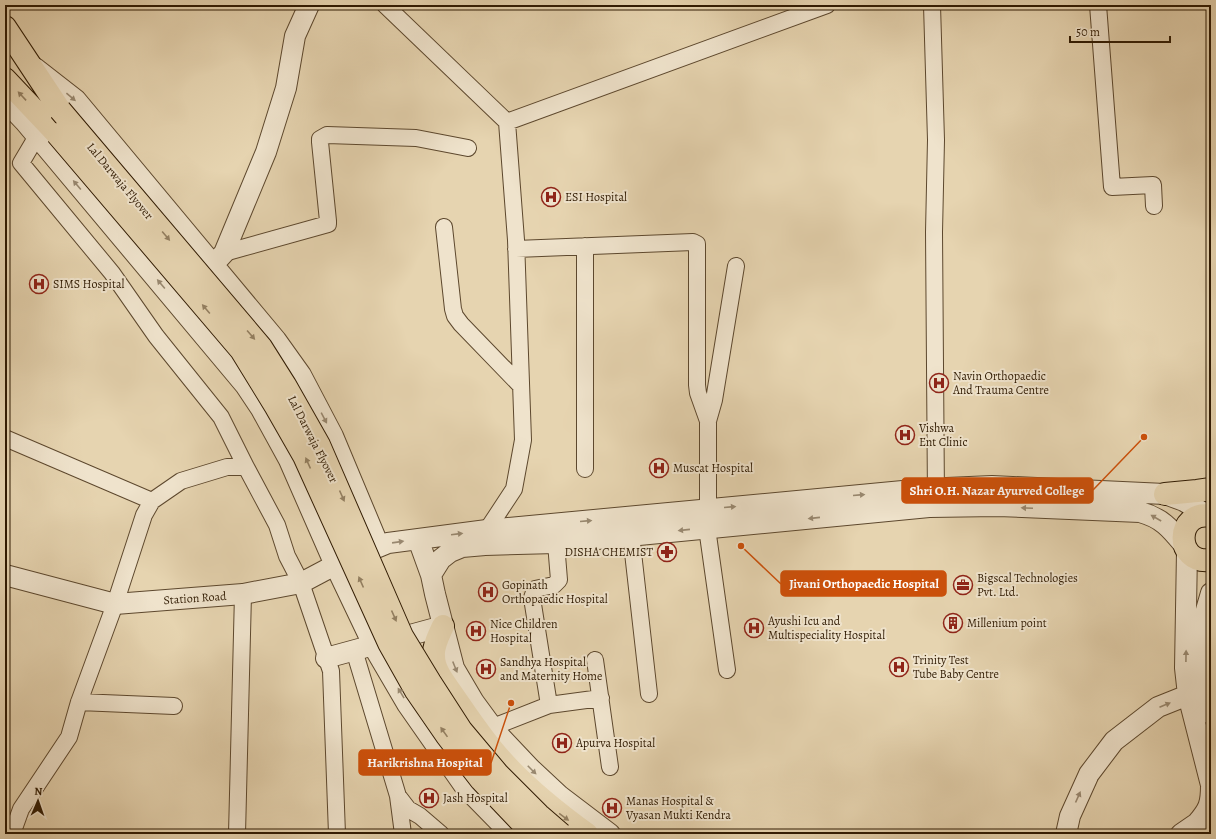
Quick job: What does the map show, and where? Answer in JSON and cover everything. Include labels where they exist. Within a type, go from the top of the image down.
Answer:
[{"type":"main road","name":"Lal Darwaja Flyover","points":[[5,27],[60,110],[261,347],[285,385],[319,445],[402,636],[430,682],[461,730],[498,774],[539,815],[561,834]]},
{"type":"main road","name":"Lal Darwaja Flyover","points":[[5,79],[47,135],[241,350],[304,456],[389,643],[416,691],[447,736],[481,780],[524,825],[535,834]]},
{"type":"main road","points":[[1165,494],[1211,488]]},
{"type":"main road","points":[[1210,514],[1193,519],[1184,530],[1183,538],[1186,548],[1192,556],[1198,560],[1211,560]]},
{"type":"main road","points":[[443,626],[437,641],[434,655],[438,672],[473,724],[495,752],[524,782],[557,812],[587,834]]},
{"type":"street","points":[[218,259],[266,152],[286,88],[295,36],[309,5]]},
{"type":"street","points":[[385,5],[507,122],[516,249],[523,440],[514,489],[487,530]]},
{"type":"street","points":[[507,122],[827,5]]},
{"type":"street","points":[[932,5],[936,140],[934,240],[936,498]]},
{"type":"street","points":[[1098,5],[1112,187],[1153,186],[1154,206]]},
{"type":"street","points":[[30,64],[76,100],[218,259],[301,375],[333,436],[379,546]]},
{"type":"street","points":[[5,101],[47,135],[245,385],[265,416],[289,460],[335,565],[373,645],[407,704],[465,786],[511,834]]},
{"type":"street","points":[[47,135],[21,163],[112,273],[156,336],[221,418],[277,525],[287,556],[301,582],[331,671],[337,834]]},
{"type":"street","points":[[218,259],[328,224],[320,142],[320,139],[323,136],[416,138],[468,148]]},
{"type":"street","points":[[444,227],[453,309],[456,316],[461,324],[521,386]]},
{"type":"street","points":[[516,249],[693,242],[697,244],[697,385],[698,393],[708,422]]},
{"type":"street","points":[[585,246],[585,469]]},
{"type":"street","points":[[728,670],[707,519],[708,422],[714,400],[736,266]]},
{"type":"street","points":[[251,394],[256,380],[270,367],[284,362],[291,363]]},
{"type":"street","points":[[265,416],[286,419],[297,416],[305,412],[312,397]]},
{"type":"street","points":[[5,438],[152,501]]},
{"type":"street","points":[[12,834],[22,810],[69,737],[79,702],[115,604],[144,515],[152,501],[180,481],[227,467],[246,467]]},
{"type":"street","points":[[431,575],[441,559],[450,552],[462,547],[556,543],[631,536],[707,519],[936,498],[992,486],[1165,494],[1184,501],[1210,514]]},
{"type":"street","points":[[936,498],[998,506],[1140,512],[1155,516],[1175,534],[1186,548],[1185,668],[1188,695],[1211,785],[1211,801],[1207,812],[1196,825]]},
{"type":"street","name":"Station Road","points":[[5,575],[115,604],[243,594],[301,582],[335,565],[388,543],[487,530],[707,519]]},
{"type":"street","points":[[631,536],[649,694]]},
{"type":"street","points":[[418,539],[431,575],[454,668],[474,702],[492,727],[532,769],[560,796],[610,834]]},
{"type":"street","points":[[549,705],[532,598],[535,589],[554,584],[559,580],[556,543]]},
{"type":"street","points":[[1211,593],[1204,617],[1203,667],[1206,694],[1211,714]]},
{"type":"street","points":[[237,834],[243,594]]},
{"type":"street","points":[[326,658],[443,626]]},
{"type":"street","points":[[354,650],[398,796],[403,834]]},
{"type":"street","points":[[595,660],[610,767]]},
{"type":"street","points":[[1066,834],[1070,816],[1089,774],[1114,741],[1158,708],[1188,695]]},
{"type":"street","points":[[492,727],[549,705],[601,698]]},
{"type":"street","points":[[79,702],[174,706]]},
{"type":"street","points":[[398,796],[408,809],[420,816],[441,834]]},
{"type":"place","name":"ESI Hospital","points":[[551,197]]},
{"type":"place","name":"SIMS Hospital","points":[[39,284]]},
{"type":"place","name":"Navin Orthopaedic And Trauma Centre","points":[[939,383]]},
{"type":"place","name":"Vishwa Ent Clinic","points":[[905,435]]},
{"type":"place","name":"Shri O.H. Nazar Ayurved College","points":[[1144,437]]},
{"type":"place","name":"Muscat Hospital","points":[[659,468]]},
{"type":"place","name":"Jivani Orthopaedic Hospital","points":[[741,546]]},
{"type":"place","name":"DISHA CHEMIST","points":[[667,552]]},
{"type":"place","name":"Bigscal Technologies Pvt. Ltd.","points":[[963,585]]},
{"type":"place","name":"Gopinath Orthopaedic Hospital","points":[[488,592]]},
{"type":"place","name":"Millenium point","points":[[953,623]]},
{"type":"place","name":"Ayushi Icu and Multispeciality Hospital","points":[[754,628]]},
{"type":"place","name":"Nice Children Hospital","points":[[476,631]]},
{"type":"place","name":"Trinity Test Tube Baby Centre","points":[[899,667]]},
{"type":"place","name":"Sandhya Hospital and Maternity Home","points":[[486,669]]},
{"type":"place","name":"Harikrishna Hospital","points":[[511,703]]},
{"type":"place","name":"Apurva Hospital","points":[[562,743]]},
{"type":"place","name":"Jash Hospital","points":[[429,798]]},
{"type":"place","name":"Manas Hospital & Vyasan Mukti Kendra","points":[[612,808]]}]
